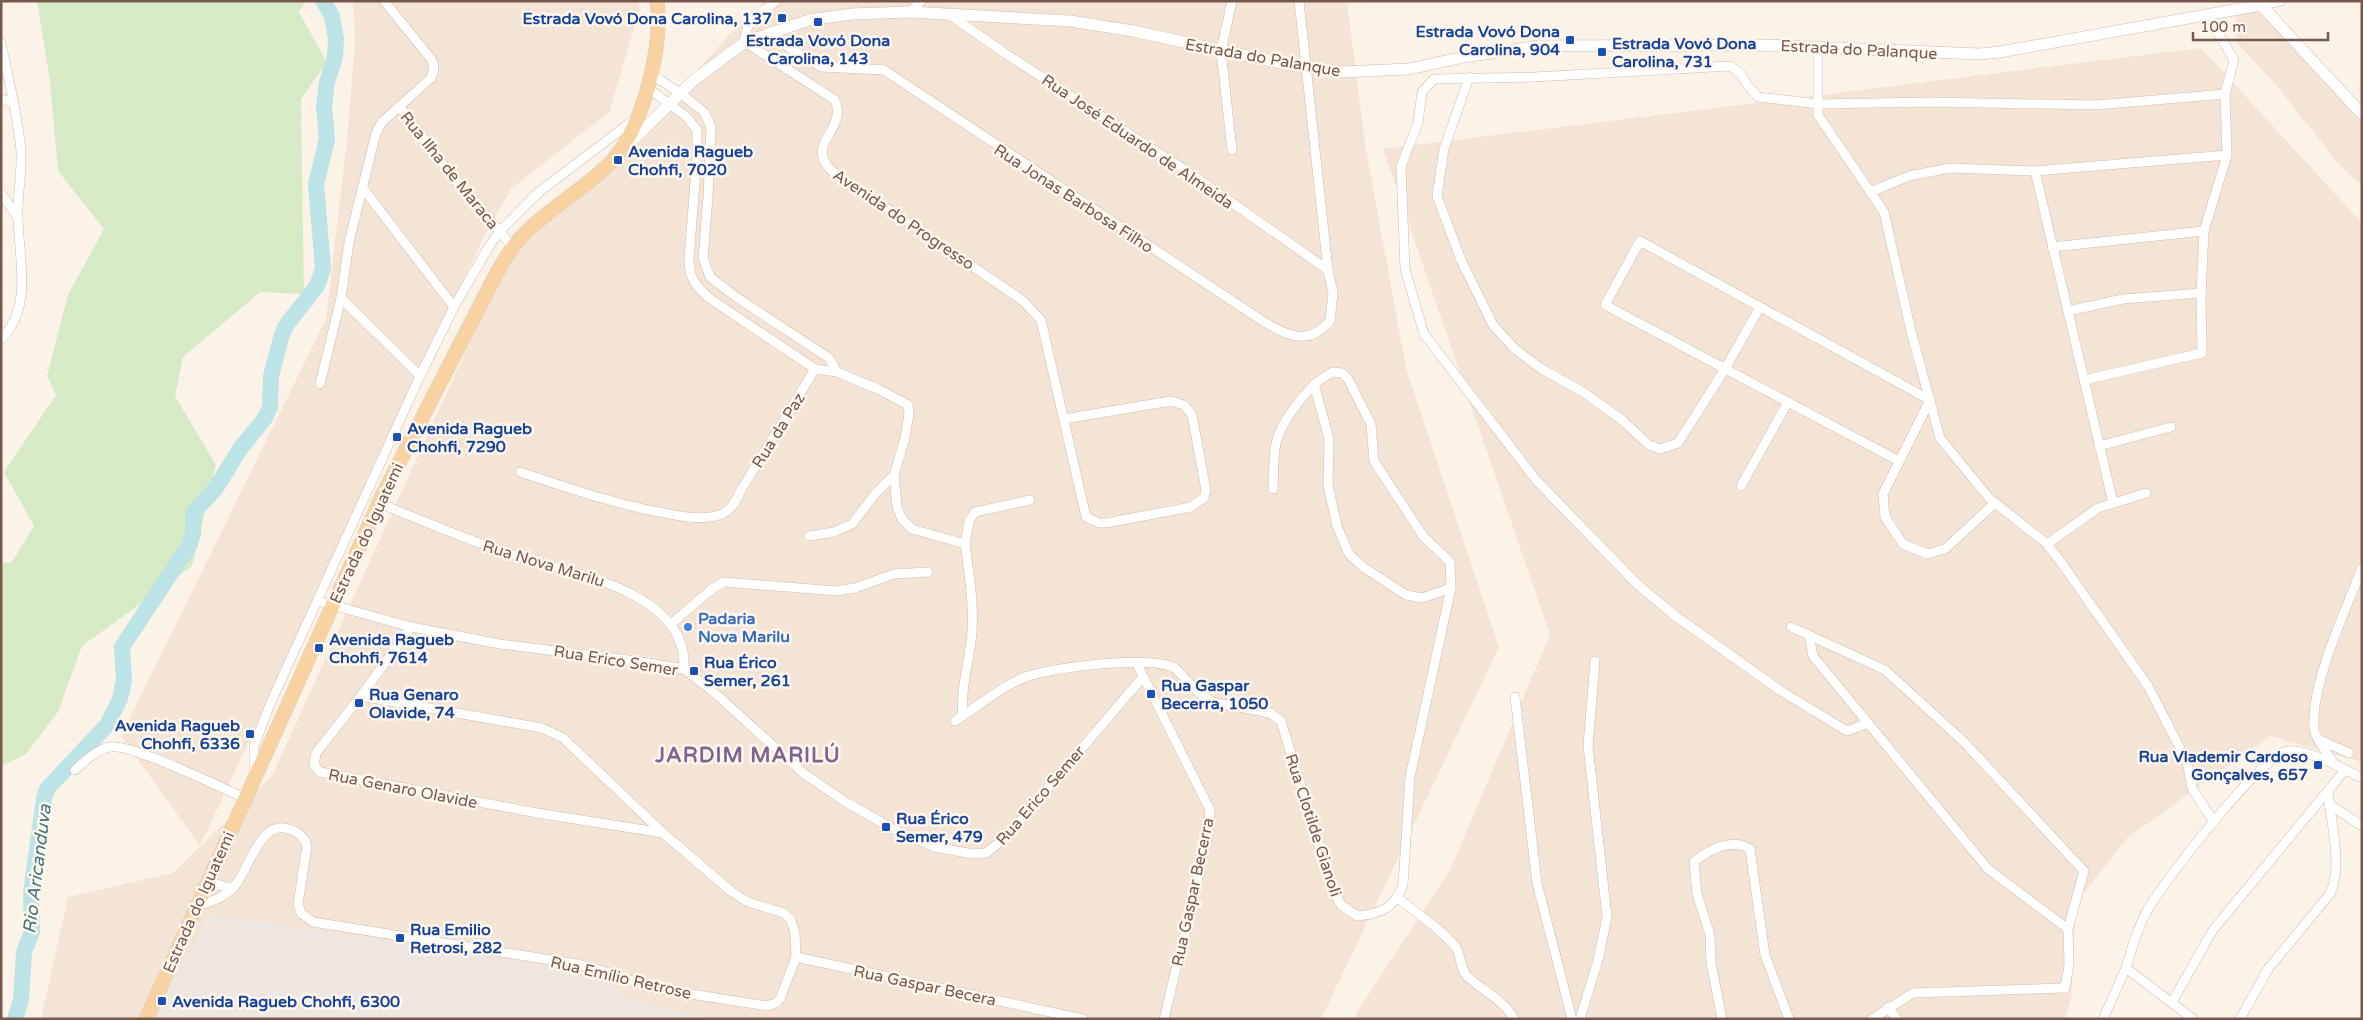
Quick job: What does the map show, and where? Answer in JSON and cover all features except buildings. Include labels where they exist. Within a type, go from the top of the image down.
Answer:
[{"type":"main road","name":"Estrada do Iguatemi","points":[[146,1019],[379,504],[467,328],[513,247],[536,223],[611,162],[628,137],[648,88],[651,74],[659,26],[657,1]]},
{"type":"street","name":"Rua Ilha de Maraca","points":[[384,1],[432,60],[434,69],[431,78],[399,106],[448,171],[513,247]]},
{"type":"street","points":[[745,42],[748,26],[755,17],[776,1]]},
{"type":"street","points":[[910,12],[921,1]]},
{"type":"street","points":[[1232,1],[1221,51],[1232,150]]},
{"type":"street","name":"Rua Jonas Barbosa Filho","points":[[769,35],[821,67],[878,69],[890,74],[1020,162],[1275,329],[1293,336],[1301,336],[1316,334],[1330,321],[1333,293],[1328,270],[1299,1]]},
{"type":"street","points":[[2261,5],[2282,1]]},
{"type":"street","points":[[2261,5],[2362,114]]},
{"type":"street","name":"Estrada do Palanque","points":[[611,162],[680,93],[709,67],[745,42],[809,20],[830,16],[910,12],[1070,21],[1133,31],[1307,68],[1342,72],[1410,69],[1464,56],[1538,46],[1765,45],[1962,54],[1990,53],[2261,5]]},
{"type":"street","name":"Rua José Eduardo de Almeida","points":[[947,13],[1191,174],[1328,270]]},
{"type":"street","points":[[2084,380],[2202,353],[2201,293],[2204,231],[2227,156],[2224,94],[2234,60],[2207,14]]},
{"type":"street","points":[[1,42],[21,150],[18,218],[22,266],[18,312],[12,326],[1,339]]},
{"type":"street","name":"Avenida do Progresso","points":[[745,42],[835,100],[837,117],[821,151],[825,164],[833,172],[1022,300],[1037,314],[1044,330],[1085,514],[1092,521],[1106,523],[1191,507],[1204,498],[1206,490],[1192,415],[1184,405],[1171,401],[1064,419]]},
{"type":"street","points":[[1818,47],[1818,115],[1884,212],[1940,438],[1989,498],[2047,544],[2148,686],[2187,762],[2192,788],[2214,822]]},
{"type":"street","points":[[1868,723],[1847,730],[1781,691],[1674,615],[1637,584],[1536,480],[1424,334],[1405,269],[1401,166],[1418,123],[1422,92],[1434,79],[1534,77],[1730,66],[1740,73],[1758,97],[1818,104],[1930,102],[2096,105],[2224,94]]},
{"type":"street","points":[[651,74],[704,112],[711,127],[703,258],[710,277],[736,297],[828,358],[837,372]]},
{"type":"street","points":[[1469,77],[1444,149],[1437,196],[1461,260],[1493,326],[1515,349],[1540,368],[1583,392],[1622,420],[1649,445],[1660,449],[1678,443],[1725,369],[1760,307]]},
{"type":"street","points":[[648,88],[693,123],[698,138],[689,259],[691,280],[709,298],[815,369],[837,372],[889,394],[906,403],[910,413],[901,456],[894,475],[875,494],[852,524],[834,532],[810,536]]},
{"type":"street","points":[[1,99],[12,102]]},
{"type":"street","points":[[320,384],[341,298],[345,260],[362,187],[379,127],[399,106]]},
{"type":"street","points":[[254,778],[254,746],[258,733],[420,376],[454,307],[500,231],[539,192],[637,118]]},
{"type":"street","points":[[1870,192],[1909,176],[1950,168],[2035,171],[2227,156]]},
{"type":"street","points":[[2035,171],[2113,503]]},
{"type":"street","points":[[362,187],[454,307]]},
{"type":"street","points":[[1,193],[18,218]]},
{"type":"street","points":[[2052,247],[2204,231]]},
{"type":"street","points":[[1899,461],[1605,304],[1640,241],[1930,400]]},
{"type":"street","points":[[2068,311],[2123,299],[2201,293]]},
{"type":"street","points":[[341,298],[420,376]]},
{"type":"street","name":"Rua da Paz","points":[[520,472],[596,498],[628,506],[690,517],[724,514],[736,501],[815,369]]},
{"type":"street","points":[[1273,489],[1276,445],[1280,431],[1314,384],[1333,372],[1342,373],[1348,379],[1371,424],[1374,461],[1423,536],[1450,562],[1451,588],[1410,777],[1403,885],[1398,898],[1452,942],[1459,954],[1467,977],[1501,1003],[1514,1019]]},
{"type":"street","points":[[1314,384],[1329,439],[1328,486],[1337,526],[1349,554],[1363,567],[1406,595],[1414,598],[1429,596],[1451,588]]},
{"type":"street","points":[[1930,400],[1883,494],[1885,517],[1903,544],[1927,554],[1945,549],[1995,503]]},
{"type":"street","points":[[1741,486],[1788,402]]},
{"type":"street","points":[[2099,446],[2171,427]]},
{"type":"street","points":[[894,475],[897,507],[906,525],[920,533],[965,544]]},
{"type":"street","points":[[2047,544],[2098,508],[2146,492]]},
{"type":"street","name":"Rua Nova Marilu","points":[[365,498],[504,552],[619,587],[653,608],[671,624],[685,656],[684,669]]},
{"type":"street","points":[[1030,500],[975,512],[969,521],[965,544],[972,600],[972,632],[959,718],[1013,683],[1035,674],[1136,662]]},
{"type":"street","points":[[2335,765],[2314,731],[2315,702],[2332,648],[2362,568]]},
{"type":"street","points":[[671,624],[712,589],[724,582],[836,591],[855,588],[894,574],[928,572]]},
{"type":"street","name":"Rua Erico Semer","points":[[318,601],[411,627],[500,644],[636,660],[684,669],[820,786],[919,841],[950,852],[986,853],[1006,837],[1142,678]]},
{"type":"street","points":[[1791,626],[1885,670],[1964,742],[2084,871],[2068,929],[2069,965],[2065,988],[1913,993],[1872,1019]]},
{"type":"street","name":"Rua Genaro Olavide","points":[[411,627],[361,696],[316,753],[314,765],[320,772],[537,813],[663,833]]},
{"type":"street","points":[[1809,635],[1813,656],[1988,869],[2068,929]]},
{"type":"street","points":[[1580,1019],[1598,960],[1608,917],[1588,746],[1595,661]]},
{"type":"street","name":"Rua Clotilde Gianoli","points":[[1136,662],[1169,664],[1198,692],[1212,702],[1270,713],[1278,717],[1281,721],[1332,888],[1341,905],[1357,916],[1375,914],[1398,898]]},
{"type":"street","name":"Rua Gaspar Becerra","points":[[1136,662],[1142,678],[1205,797],[1210,810],[1210,821],[1164,1019]]},
{"type":"street","name":"Rua Emílio Retrose","points":[[196,906],[216,900],[234,887],[264,837],[275,828],[282,827],[297,832],[306,841],[307,846],[298,904],[301,913],[313,922],[576,964],[601,969],[652,988],[767,1006],[776,1004],[783,994],[796,956],[796,933],[791,920],[787,915],[739,898],[663,833],[572,746],[542,728],[361,696]]},
{"type":"street","points":[[1515,697],[1537,884],[1572,1019]]},
{"type":"street","points":[[2320,740],[2349,753]]},
{"type":"street","points":[[75,770],[100,751],[118,746],[149,756],[245,798]]},
{"type":"street","points":[[2103,1019],[2126,968],[2134,937],[2157,892],[2253,776],[2278,754],[2299,751],[2362,778]]},
{"type":"street","points":[[2172,1002],[2213,930],[2345,770]]},
{"type":"street","points":[[2240,1019],[2268,969],[2330,894],[2334,886],[2337,870],[2328,792]]},
{"type":"street","points":[[2329,804],[2362,826]]},
{"type":"street","points":[[1722,1019],[1711,963],[1710,935],[1697,894],[1694,862],[1705,853],[1727,845],[1742,843],[1750,848],[1765,956],[1789,1019]]},
{"type":"street","points":[[207,881],[226,887],[234,887]]},
{"type":"street","name":"Rua Gaspar Becera","points":[[796,956],[1083,1019]]},
{"type":"street","points":[[2126,968],[2192,1019]]},
{"type":"street","points":[[1888,1008],[1897,1019]]},
{"type":"shaded area","points":[[353,1],[638,1],[640,8],[609,112],[511,189],[483,239],[200,846],[121,736],[326,319],[347,140],[355,41]]},
{"type":"shaded area","name":"JARDIM MARILÚ","points":[[772,1],[1347,1],[1365,144],[1406,368],[1499,647],[1321,1019],[41,1019],[68,897],[173,873],[272,776],[513,247],[634,140],[729,35]]},
{"type":"shaded area","points":[[2259,7],[2362,118],[2362,185],[2342,168],[2271,79],[2237,43],[2235,12]]},
{"type":"shaded area","points":[[2201,48],[2362,223],[2362,762],[2271,736],[2128,837],[2076,903],[2071,1000],[2065,1019],[1355,1019],[1357,1012],[1450,870],[1550,635],[1383,149]]},
{"type":"shaded area","points":[[207,914],[595,973],[632,1000],[712,1019],[155,1019],[177,967],[190,955]]},
{"type":"green space","points":[[37,1],[306,1],[299,12],[327,62],[301,99],[304,294],[260,292],[183,357],[175,396],[216,465],[192,566],[82,646],[58,712],[26,754],[1,766],[1,564],[12,562],[34,526],[4,472],[56,395],[47,376],[68,295],[104,229],[58,171],[50,81]]},
{"type":"waterway","name":"Rio Aricanduva","points":[[15,1019],[21,1000],[24,952],[32,932],[31,893],[44,798],[47,789],[107,725],[120,699],[124,680],[122,647],[190,544],[193,533],[194,512],[216,488],[240,449],[265,418],[270,407],[271,376],[282,334],[287,324],[317,286],[323,268],[316,184],[327,139],[324,106],[327,82],[335,57],[336,39],[332,16],[323,1]]},
{"type":"place","name":"Estrada Vovó Dona Carolina, 137","points":[[782,18]]},
{"type":"place","name":"Estrada Vovó Dona Carolina, 143","points":[[818,22]]},
{"type":"place","name":"Estrada Vovó Dona Carolina, 904","points":[[1570,40]]},
{"type":"place","name":"Estrada Vovó Dona Carolina, 731","points":[[1602,52]]},
{"type":"place","name":"Avenida Ragueb Chohfi, 7020","points":[[618,160]]},
{"type":"place","name":"Avenida Ragueb Chohfi, 7290","points":[[397,437]]},
{"type":"place","name":"Padaria Nova Marilu","points":[[688,627]]},
{"type":"place","name":"Avenida Ragueb Chohfi, 7614","points":[[319,648]]},
{"type":"place","name":"Rua Érico Semer, 261","points":[[694,671]]},
{"type":"place","name":"Rua Gaspar Becerra, 1050","points":[[1151,694]]},
{"type":"place","name":"Rua Genaro Olavide, 74","points":[[359,703]]},
{"type":"place","name":"Avenida Ragueb Chohfi, 6336","points":[[250,734]]},
{"type":"place","name":"Rua Vlademir Cardoso Gonçalves, 657","points":[[2318,765]]},
{"type":"place","name":"Rua Érico Semer, 479","points":[[886,827]]},
{"type":"place","name":"Rua Emilio Retrosi, 282","points":[[400,938]]},
{"type":"place","name":"Avenida Ragueb Chohfi, 6300","points":[[162,1001]]},
{"type":"district","name":"JARDIM MARILÚ","points":[[748,755]]}]
